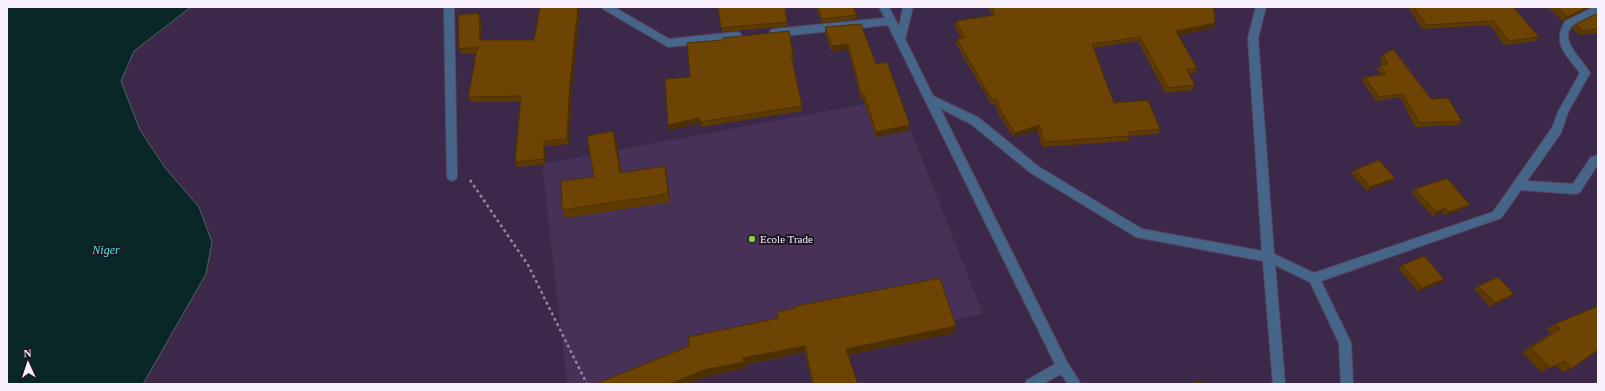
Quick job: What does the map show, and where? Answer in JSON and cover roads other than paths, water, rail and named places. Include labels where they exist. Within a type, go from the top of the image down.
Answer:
[{"type":"street","points":[[449,7],[452,176]]},
{"type":"street","points":[[606,7],[668,43],[745,36]]},
{"type":"street","points":[[884,7],[901,37],[1063,366],[1075,384]]},
{"type":"street","points":[[901,37],[908,7]]},
{"type":"street","points":[[1261,7],[1253,38],[1268,257],[1279,384]]},
{"type":"street","points":[[1314,278],[1497,215],[1557,130],[1563,112],[1585,73],[1565,46],[1562,35],[1568,24],[1598,9]]},
{"type":"street","points":[[760,34],[891,21]]},
{"type":"street","points":[[931,99],[975,121],[1035,170],[1140,234],[1268,257],[1314,278],[1345,343],[1347,384]]},
{"type":"street","points":[[1518,185],[1576,189],[1595,160],[1598,159]]},
{"type":"street","points":[[1031,384],[1063,366]]},
{"type":"water","name":"Niger","points":[[7,7],[191,7],[134,51],[121,81],[140,130],[166,169],[199,207],[212,242],[206,274],[143,384],[7,384]]},
{"type":"place","name":"Ecole Trade","points":[[752,239]]}]
